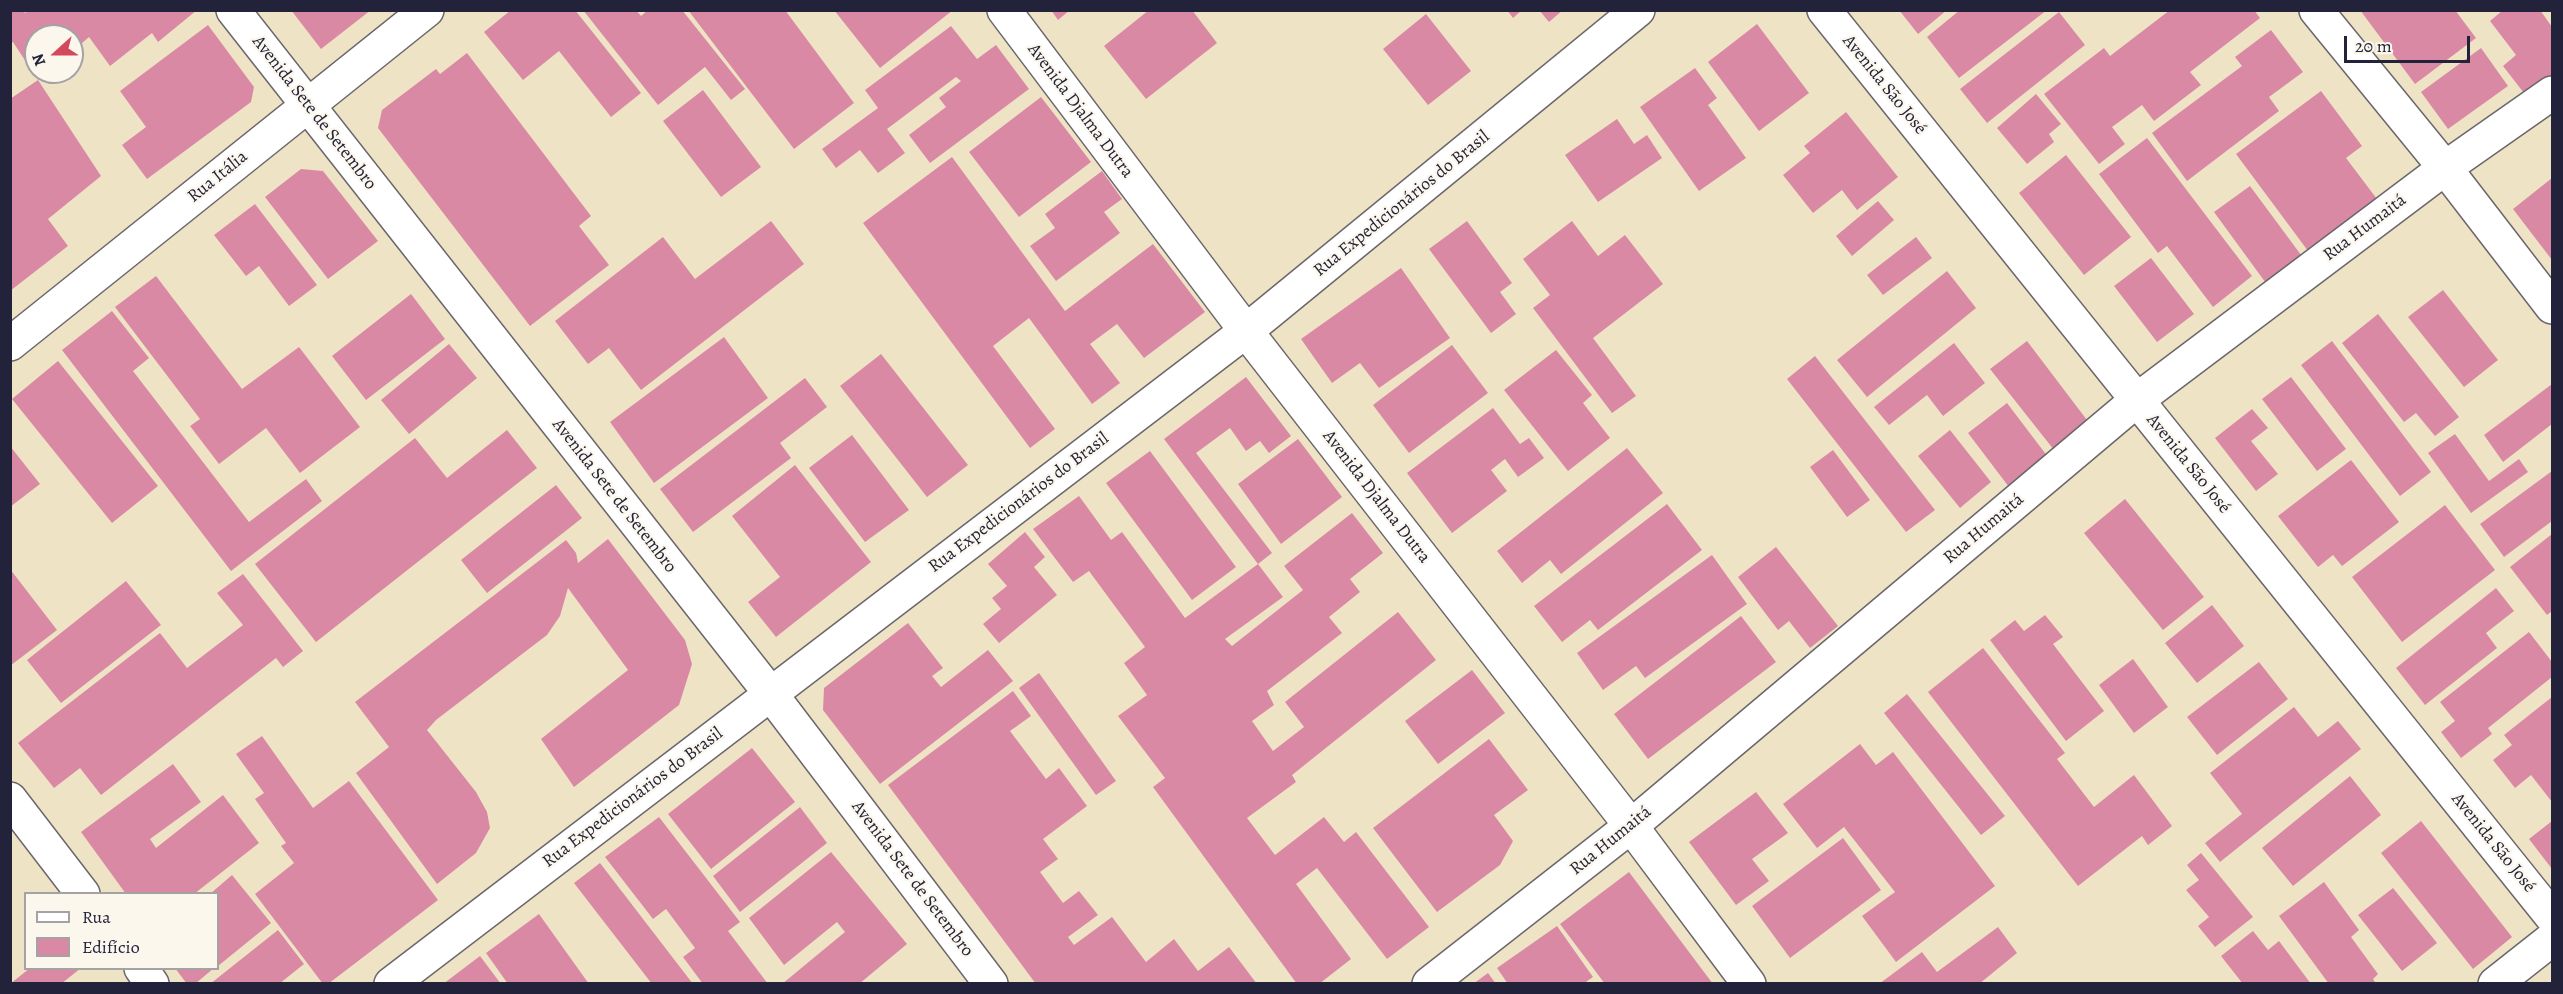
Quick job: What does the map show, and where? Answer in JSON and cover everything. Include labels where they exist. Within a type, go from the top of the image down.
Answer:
[{"type":"street","name":"Avenida Sete de Setembro","points":[[233,10],[770,693],[991,984]]},
{"type":"street","name":"Rua Itália","points":[[10,344],[427,10]]},
{"type":"street","name":"Avenida Djalma Dutra","points":[[1004,10],[1246,331],[1631,826],[1749,984]]},
{"type":"street","name":"Rua Expedicionários do Brasil","points":[[391,984],[1246,331],[1638,10]]},
{"type":"street","name":"Avenida São José","points":[[1824,10],[2553,917]]},
{"type":"street","points":[[2316,10],[2445,168],[2553,307]]},
{"type":"street","name":"Rua Humaitá","points":[[1429,984],[1631,826],[2137,400],[2445,168],[2553,93]]},
{"type":"street","points":[[10,799],[81,892]]},
{"type":"street","points":[[2494,984],[2553,939]]},
{"type":"street","points":[[142,970],[152,984]]},
{"type":"building","points":[[10,10],[23,10],[25,13],[29,10],[197,10],[158,42],[152,33],[110,66],[89,37],[84,41],[84,24],[24,24],[24,59],[13,42],[10,44]]},
{"type":"building","points":[[291,10],[371,10],[321,49]]},
{"type":"building","points":[[511,10],[575,10],[641,93],[611,117],[559,51],[523,80],[484,32]]},
{"type":"building","points":[[583,10],[636,10],[641,16],[648,10],[682,10],[745,89],[731,100],[705,67],[658,105]]},
{"type":"building","points":[[688,10],[785,10],[854,103],[794,149]]},
{"type":"building","points":[[834,10],[953,10],[880,68]]},
{"type":"building","points":[[1051,10],[1070,10],[1058,20]]},
{"type":"building","points":[[1149,10],[1192,10],[1217,43],[1146,99],[1104,46]]},
{"type":"building","points":[[1507,10],[1522,10],[1513,18]]},
{"type":"building","points":[[1539,10],[1563,10],[1549,22]]},
{"type":"building","points":[[1899,10],[1947,10],[1918,34]]},
{"type":"building","points":[[1960,10],[2047,10],[1959,78],[1927,37]]},
{"type":"building","points":[[2170,10],[2254,10],[2260,18],[2190,72],[2201,85],[2154,121],[2142,105],[2112,127],[2125,144],[2099,164],[2044,94],[2104,48],[2110,56]]},
{"type":"building","points":[[2360,10],[2455,10],[2476,38],[2415,84]]},
{"type":"building","points":[[2503,10],[2540,10],[2552,27],[2552,77],[2527,97],[2503,66],[2516,55],[2490,21]]},
{"type":"building","points":[[2059,12],[2085,45],[1987,123],[1960,89]]},
{"type":"building","points":[[1426,14],[1471,71],[1428,105],[1383,49]]},
{"type":"building","points":[[1757,24],[1809,93],[1759,131],[1708,62]]},
{"type":"building","points":[[208,25],[254,87],[251,102],[147,179],[122,145],[146,127],[120,91]]},
{"type":"building","points":[[951,26],[977,59],[996,45],[1029,89],[930,163],[909,135],[946,107],[939,98],[961,81],[956,77],[887,129],[905,153],[878,173],[860,150],[836,168],[822,149],[878,108],[865,90]]},
{"type":"building","points":[[2271,30],[2303,72],[2269,97],[2279,111],[2187,181],[2152,133],[2242,66],[2235,57]]},
{"type":"building","points":[[2481,48],[2508,86],[2448,129],[2421,92]]},
{"type":"building","points":[[467,53],[591,216],[579,226],[609,265],[530,326],[378,128],[382,110],[436,69],[440,74]]},
{"type":"building","points":[[1695,68],[1717,98],[1708,105],[1746,158],[1699,191],[1640,107]]},
{"type":"building","points":[[32,84],[41,84],[101,176],[48,219],[68,246],[10,291],[10,99]]},
{"type":"building","points":[[703,90],[761,167],[721,197],[663,121]]},
{"type":"building","points":[[2321,91],[2362,146],[2346,158],[2383,207],[2314,259],[2236,154]]},
{"type":"building","points":[[2036,94],[2061,124],[2049,134],[2054,142],[2027,164],[1997,128]]},
{"type":"building","points":[[1041,97],[1091,162],[1019,217],[969,152]]},
{"type":"building","points":[[1846,112],[1898,177],[1857,210],[1842,190],[1813,213],[1783,175],[1810,153],[1804,146]]},
{"type":"building","points":[[1617,119],[1634,144],[1647,135],[1662,158],[1598,202],[1565,155]]},
{"type":"building","points":[[2147,138],[2252,276],[2213,307],[2167,246],[2158,253],[2099,174]]},
{"type":"building","points":[[2066,155],[2131,237],[2084,275],[2019,193]]},
{"type":"building","points":[[952,157],[1065,311],[1153,244],[1205,312],[1144,358],[1117,324],[1090,344],[1120,383],[1092,404],[1029,318],[993,346],[1055,429],[1030,448],[863,223]]},
{"type":"building","points":[[301,169],[323,171],[378,241],[328,279],[265,197]]},
{"type":"building","points":[[1102,171],[1122,199],[1104,212],[1120,233],[1056,281],[1030,246],[1055,228],[1045,214]]},
{"type":"building","points":[[2552,178],[2552,260],[2513,209]]},
{"type":"building","points":[[2250,186],[2307,263],[2271,290],[2214,212]]},
{"type":"building","points":[[1878,201],[1894,220],[1852,256],[1836,236]]},
{"type":"building","points":[[255,204],[317,285],[289,306],[259,266],[246,276],[214,235]]},
{"type":"building","points":[[771,221],[804,264],[641,390],[609,348],[588,364],[555,321],[663,237],[695,279]]},
{"type":"building","points":[[1467,221],[1512,283],[1500,292],[1516,314],[1491,333],[1429,249]]},
{"type":"building","points":[[1572,221],[1598,256],[1625,235],[1663,284],[1593,338],[1636,396],[1612,413],[1533,308],[1550,295],[1523,259]]},
{"type":"building","points":[[1916,237],[1932,258],[1883,295],[1867,275]]},
{"type":"building","points":[[2151,258],[2194,314],[2157,342],[2114,286]]},
{"type":"building","points":[[1401,268],[1450,338],[1379,388],[1360,363],[1332,383],[1301,339]]},
{"type":"building","points":[[1947,271],[1976,308],[1867,397],[1837,360]]},
{"type":"building","points":[[156,276],[242,389],[299,347],[360,427],[300,473],[266,428],[219,464],[190,426],[200,419],[115,307]]},
{"type":"building","points":[[2443,290],[2498,360],[2464,387],[2408,317]]},
{"type":"building","points":[[411,294],[445,339],[366,400],[332,356]]},
{"type":"building","points":[[112,311],[149,358],[133,371],[249,522],[306,479],[322,501],[231,571],[62,350]]},
{"type":"building","points":[[2378,314],[2459,417],[2435,436],[2416,413],[2404,422],[2342,343]]},
{"type":"building","points":[[724,337],[768,398],[654,483],[610,422]]},
{"type":"building","points":[[2027,341],[2093,428],[2058,455],[1990,369]]},
{"type":"building","points":[[2332,341],[2431,472],[2400,496],[2301,365]]},
{"type":"building","points":[[1954,343],[1985,383],[1943,416],[1927,395],[1889,425],[1874,407]]},
{"type":"building","points":[[449,344],[477,378],[409,434],[381,400]]},
{"type":"building","points":[[1452,345],[1488,393],[1409,453],[1373,405]]},
{"type":"building","points":[[1556,350],[1592,395],[1583,403],[1610,438],[1568,471],[1504,390]]},
{"type":"building","points":[[881,354],[968,465],[927,497],[840,386]]},
{"type":"building","points":[[1815,356],[1935,510],[1906,532],[1787,379]]},
{"type":"building","points":[[58,361],[158,486],[112,523],[12,399]]},
{"type":"building","points":[[1246,377],[1291,436],[1269,453],[1260,441],[1246,451],[1230,428],[1196,453],[1272,553],[1258,564],[1164,439]]},
{"type":"building","points":[[2291,377],[2346,449],[2317,471],[2262,399]]},
{"type":"building","points":[[805,378],[827,407],[780,443],[791,458],[693,532],[660,489]]},
{"type":"building","points":[[2552,384],[2552,424],[2503,462],[2484,435]]},
{"type":"building","points":[[2007,403],[2051,461],[2012,491],[1968,433]]},
{"type":"building","points":[[1493,408],[1520,444],[1529,438],[1544,458],[1518,477],[1505,459],[1491,470],[1507,491],[1452,533],[1407,473]]},
{"type":"building","points":[[2252,409],[2268,428],[2251,441],[2278,474],[2256,491],[2215,438]]},
{"type":"building","points":[[507,430],[537,468],[316,642],[255,564],[415,438],[447,478]]},
{"type":"building","points":[[1950,430],[1991,482],[1960,508],[1918,456]]},
{"type":"building","points":[[2455,434],[2489,481],[2519,459],[2528,472],[2471,513],[2428,453]]},
{"type":"building","points":[[852,435],[909,510],[865,542],[809,468]]},
{"type":"building","points":[[1298,439],[1342,497],[1281,544],[1238,484]]},
{"type":"building","points":[[10,446],[40,484],[10,507]]},
{"type":"building","points":[[1627,448],[1663,493],[1561,574],[1550,560],[1522,583],[1497,551]]},
{"type":"building","points":[[1833,450],[1870,500],[1847,517],[1810,467]]},
{"type":"building","points":[[1150,451],[1236,567],[1192,600],[1106,483]]},
{"type":"building","points":[[2351,460],[2399,522],[2342,566],[2333,555],[2318,567],[2278,516]]},
{"type":"building","points":[[795,465],[871,562],[776,637],[748,602],[780,577],[732,516]]},
{"type":"building","points":[[2552,471],[2552,521],[2504,557],[2480,524]]},
{"type":"building","points":[[556,485],[582,518],[487,593],[461,560]]},
{"type":"building","points":[[1079,496],[1111,540],[1122,532],[1185,618],[1258,564],[1283,597],[1225,639],[1232,646],[1303,590],[1284,566],[1352,513],[1383,553],[1350,579],[1360,592],[1329,617],[1342,633],[1267,691],[1274,705],[1252,721],[1273,751],[1304,727],[1285,702],[1398,612],[1436,660],[1292,775],[1296,782],[1247,818],[1275,855],[1324,817],[1344,842],[1356,832],[1429,927],[1387,959],[1317,868],[1296,884],[1351,959],[1319,984],[1297,984],[1153,787],[1165,778],[1118,716],[1147,695],[1124,663],[1145,647],[1089,571],[1073,582],[1033,529]]},
{"type":"building","points":[[2125,499],[2204,597],[2163,630],[2084,533]]},
{"type":"building","points":[[1667,504],[1702,550],[1598,630],[1590,620],[1562,642],[1534,606]]},
{"type":"building","points":[[2445,505],[2495,570],[2402,642],[2352,577]]},
{"type":"building","points":[[1025,532],[1045,557],[1034,567],[1057,595],[999,643],[983,624],[1001,609],[992,598],[1007,586],[988,564]]},
{"type":"building","points":[[2552,534],[2552,611],[2547,615],[2510,567]]},
{"type":"building","points":[[608,539],[685,640],[692,664],[679,705],[574,787],[541,739],[628,670],[568,588],[560,616],[547,635],[436,720],[427,730],[476,792],[487,812],[490,828],[476,853],[437,884],[356,773],[389,747],[355,702],[566,540],[576,553],[578,563]]},
{"type":"building","points":[[1776,547],[1838,626],[1810,648],[1789,621],[1778,630],[1738,577]]},
{"type":"building","points":[[1712,555],[1747,604],[1645,678],[1636,666],[1603,690],[1577,653]]},
{"type":"building","points":[[10,569],[57,630],[10,666]]},
{"type":"building","points":[[243,574],[303,651],[283,667],[276,658],[101,795],[80,768],[54,788],[18,743],[160,633],[187,668],[243,625],[217,593]]},
{"type":"building","points":[[126,581],[161,625],[61,703],[27,660]]},
{"type":"building","points":[[2496,588],[2514,611],[2486,633],[2497,648],[2425,705],[2396,668]]},
{"type":"building","points":[[2212,605],[2244,646],[2197,683],[2165,643]]},
{"type":"building","points":[[2045,615],[2063,637],[2053,644],[2104,711],[2066,741],[1990,640],[2015,620],[2024,631]]},
{"type":"building","points":[[1741,616],[1776,662],[1648,759],[1614,714]]},
{"type":"building","points":[[908,623],[943,668],[932,676],[941,687],[988,650],[1013,681],[880,784],[823,710],[824,688]]},
{"type":"building","points":[[2529,632],[2552,662],[2552,677],[2488,728],[2492,734],[2461,758],[2441,732],[2455,721],[2440,702]]},
{"type":"building","points":[[1983,648],[2065,753],[2057,759],[2094,807],[2134,775],[2172,826],[2148,845],[2142,836],[2078,886],[1928,692]]},
{"type":"building","points":[[2133,659],[2168,707],[2134,733],[2099,685]]},
{"type":"building","points":[[2259,662],[2288,699],[2217,755],[2187,717]]},
{"type":"building","points":[[1472,670],[1505,713],[1438,764],[1405,721]]},
{"type":"building","points":[[1039,673],[1116,781],[1096,795],[1019,688]]},
{"type":"building","points":[[1013,691],[1031,716],[1010,731],[1046,779],[1059,768],[1087,806],[1043,839],[1058,859],[1040,872],[1063,903],[1079,891],[1098,915],[1068,937],[1074,945],[1112,917],[1146,962],[1174,939],[1198,971],[1229,947],[1257,984],[1036,984],[888,785]]},
{"type":"building","points":[[1907,694],[2005,816],[1981,835],[1884,713]]},
{"type":"building","points":[[2552,697],[2552,802],[2531,775],[2515,788],[2493,760],[2512,745],[2504,735]]},
{"type":"building","points":[[2294,707],[2318,737],[2338,721],[2361,749],[2220,862],[2205,843],[2242,814],[2210,773]]},
{"type":"building","points":[[262,736],[313,808],[349,781],[438,900],[328,984],[323,984],[255,894],[294,863],[281,846],[286,843],[255,799],[264,793],[236,754]]},
{"type":"building","points":[[1489,739],[1528,790],[1494,815],[1513,841],[1500,865],[1437,912],[1373,828]]},
{"type":"building","points":[[1860,744],[1876,765],[1893,752],[1995,886],[1896,962],[1862,916],[1895,892],[1844,827],[1817,848],[1783,804]]},
{"type":"building","points":[[752,748],[795,802],[711,869],[668,814]]},
{"type":"building","points":[[173,764],[201,802],[150,839],[156,848],[223,795],[259,843],[197,892],[125,892],[81,832]]},
{"type":"building","points":[[2350,776],[2381,815],[2293,886],[2262,848]]},
{"type":"building","points":[[1756,792],[1788,833],[1752,859],[1769,881],[1736,905],[1689,842]]},
{"type":"building","points":[[800,807],[827,843],[740,912],[713,876]]},
{"type":"building","points":[[659,817],[740,922],[728,931],[768,984],[703,984],[683,957],[695,948],[666,909],[653,919],[605,857]]},
{"type":"building","points":[[2421,821],[2512,937],[2473,969],[2381,853]]},
{"type":"building","points":[[2552,821],[2552,869],[2529,839]]},
{"type":"building","points":[[1843,838],[1881,890],[1790,958],[1752,906]]},
{"type":"building","points":[[831,852],[907,944],[859,984],[782,984],[845,932],[837,922],[784,965],[749,918]]},
{"type":"building","points":[[2201,853],[2253,917],[2215,947],[2198,926],[2209,917],[2186,890],[2199,880],[2187,865]]},
{"type":"building","points":[[600,863],[693,984],[652,984],[574,883]]},
{"type":"building","points":[[1629,872],[1713,984],[1605,984],[1560,924]]},
{"type":"building","points":[[232,875],[271,923],[219,965],[219,892],[212,892]]},
{"type":"building","points":[[2324,882],[2359,930],[2351,937],[2378,974],[2373,979],[2376,984],[2329,984],[2279,916]]},
{"type":"building","points":[[2393,888],[2437,943],[2402,971],[2358,915]]},
{"type":"building","points":[[539,914],[589,984],[508,984],[486,953]]},
{"type":"building","points":[[1557,926],[1593,977],[1583,984],[1508,984],[1497,968]]},
{"type":"building","points":[[1998,927],[2017,953],[1979,984],[1879,984],[1922,952],[1937,972]]},
{"type":"building","points":[[278,930],[304,964],[279,984],[210,984]]},
{"type":"building","points":[[2253,931],[2268,950],[2279,941],[2311,984],[2243,984],[2221,956]]},
{"type":"building","points":[[480,956],[501,984],[443,984]]},
{"type":"building","points":[[28,970],[78,970],[61,984],[10,984]]},
{"type":"building","points":[[176,970],[212,970],[195,984],[187,984]]},
{"type":"building","points":[[1488,973],[1496,984],[1473,984]]}]
